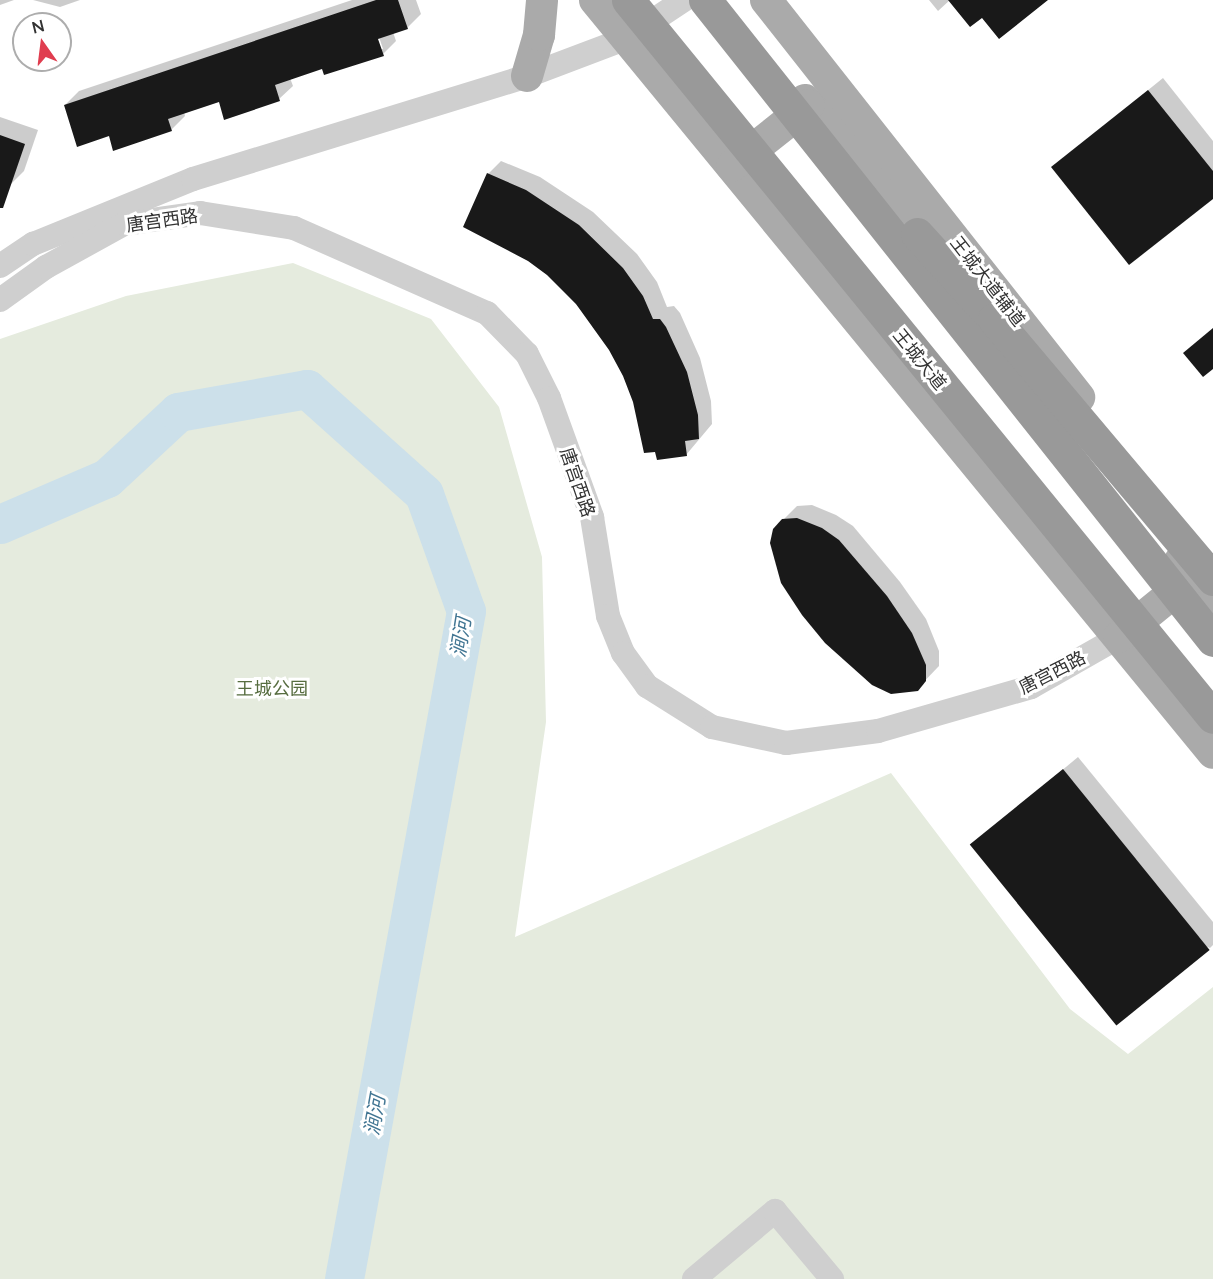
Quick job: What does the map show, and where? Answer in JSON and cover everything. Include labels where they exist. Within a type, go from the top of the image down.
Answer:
[{"type":"highway","name":"王城大道","points":[[628,0],[1213,717]]},
{"type":"highway","points":[[705,0],[994,319],[1210,582]]},
{"type":"highway","points":[[705,0],[1213,640]]},
{"type":"main road","points":[[526,76],[539,35],[542,0]]},
{"type":"main road","points":[[595,0],[1213,753]]},
{"type":"main road","points":[[723,0],[1066,420],[1210,582]]},
{"type":"main road","name":"王城大道辅道","points":[[766,0],[1161,500],[1210,582]]},
{"type":"main road","points":[[732,166],[809,105]]},
{"type":"main road","points":[[1066,420],[1161,500]]},
{"type":"main road","name":"唐宫西路","points":[[1119,637],[1210,582]]},
{"type":"street","points":[[625,39],[669,0]]},
{"type":"street","points":[[625,39],[684,0]]},
{"type":"street","name":"唐宫西路","points":[[0,267],[33,244],[193,178],[526,76],[625,39]]},
{"type":"street","name":"唐宫西路","points":[[0,300],[46,267],[124,224],[200,213],[294,228],[488,313],[526,354],[549,398],[592,517],[608,616],[623,653],[647,686],[712,727],[786,743],[878,731],[1031,687],[1119,637]]},
{"type":"street","points":[[694,1279],[775,1211],[832,1279]]},
{"type":"green space","name":"王城公园","points":[[293,263],[431,319],[499,407],[542,557],[546,722],[515,937],[891,773],[1070,1009],[1128,1054],[1213,987],[1213,1279],[0,1279],[0,339],[126,296]]},
{"type":"building","points":[[376,0],[398,0],[408,29],[378,39],[384,56],[324,75],[322,69],[275,85],[280,101],[224,120],[219,102],[168,119],[172,131],[113,151],[109,136],[77,147],[64,105]]},
{"type":"building","points":[[948,0],[1048,0],[999,39],[982,18],[970,27]]},
{"type":"building","points":[[1148,90],[1213,171],[1213,199],[1129,265],[1051,167]]},
{"type":"building","points":[[0,135],[25,144],[3,208],[0,208]]},
{"type":"building","points":[[487,173],[526,190],[579,225],[623,268],[643,296],[653,319],[660,319],[666,327],[687,372],[698,415],[699,439],[685,441],[687,456],[657,460],[655,452],[644,453],[633,402],[623,376],[609,350],[576,304],[547,275],[528,261],[463,227]]},
{"type":"building","points":[[1213,328],[1213,369],[1203,377],[1183,353]]},
{"type":"building","points":[[797,518],[822,528],[839,540],[887,596],[912,633],[926,665],[926,681],[918,691],[891,694],[872,685],[825,643],[802,615],[781,583],[770,543],[773,529],[782,519]]},
{"type":"building","points":[[1063,769],[1210,950],[1116,1026],[970,845]]},
{"type":"waterway","name":"涧河","points":[[0,524],[107,478],[178,412],[307,389],[424,494],[466,611],[344,1279]]}]
